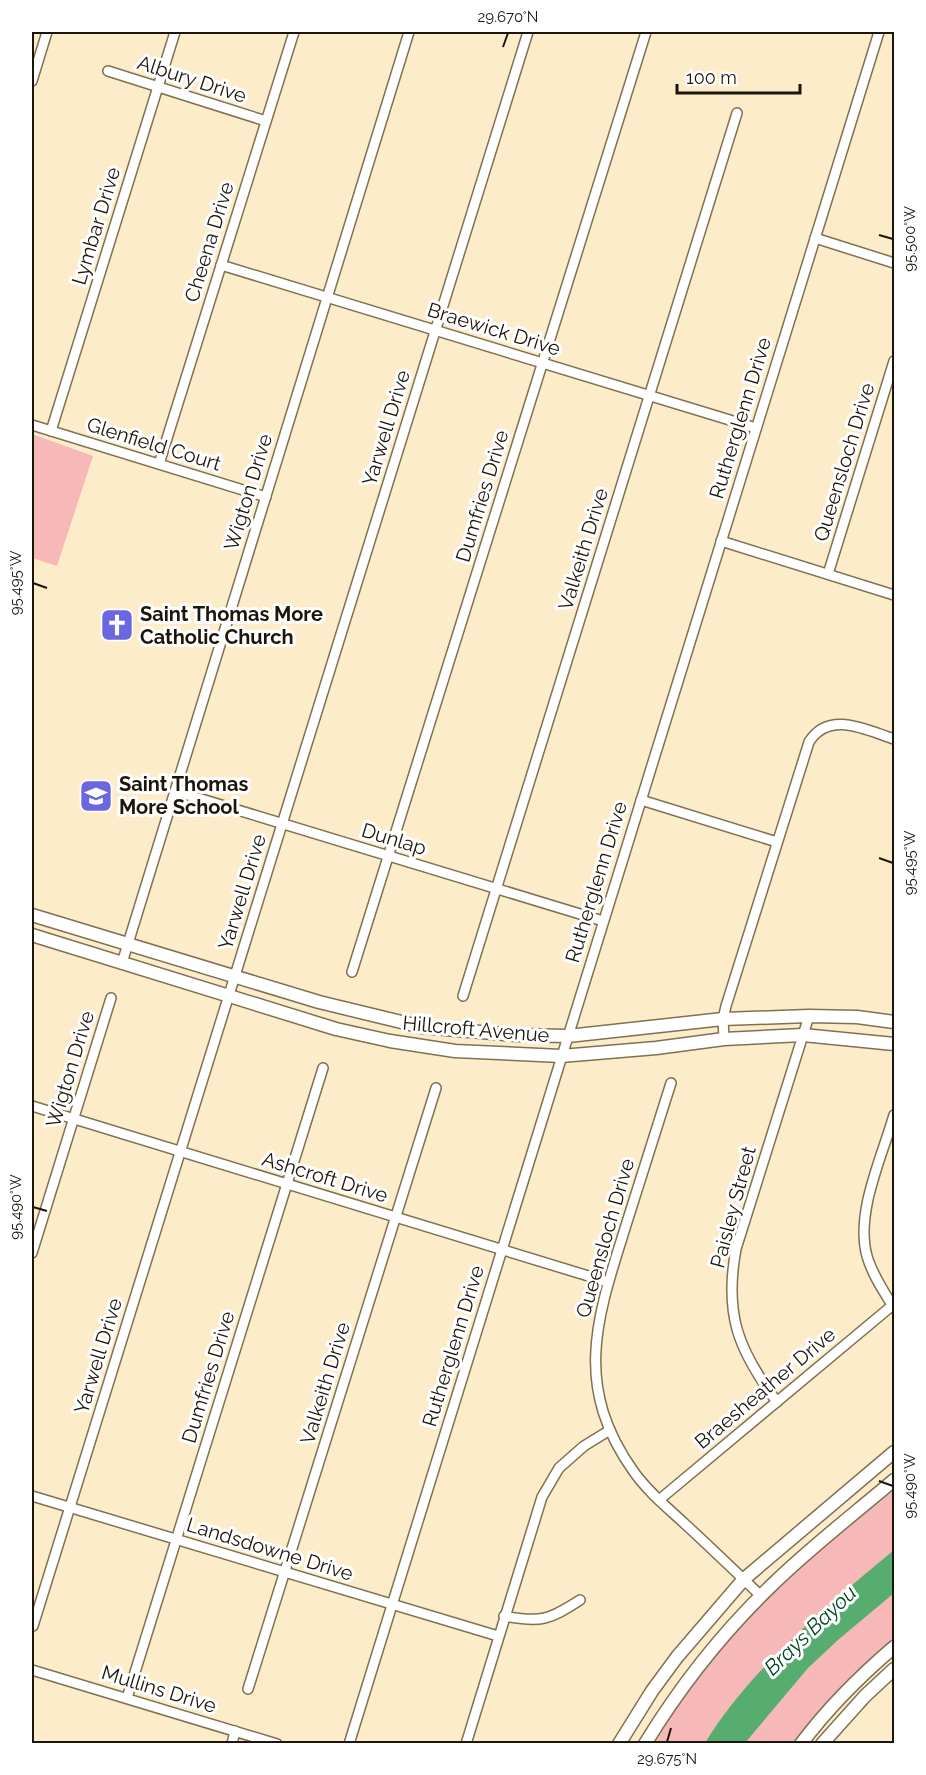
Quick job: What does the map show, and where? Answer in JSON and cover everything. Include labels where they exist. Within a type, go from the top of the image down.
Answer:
[{"type":"main road","name":"Hillcroft Avenue","points":[[32,915],[319,1002],[422,1027],[496,1034],[568,1036],[723,1019],[809,1016],[857,1017],[894,1022]]},
{"type":"main road","name":"Hillcroft Avenue","points":[[32,935],[336,1029],[390,1041],[455,1051],[561,1056],[656,1048],[724,1039],[803,1035],[894,1044]]},
{"type":"main road","points":[[619,1743],[677,1657],[744,1579],[894,1452]]},
{"type":"main road","points":[[645,1743],[679,1692],[715,1645],[761,1596],[782,1575],[894,1480]]},
{"type":"main road","points":[[801,1743],[848,1690],[894,1647]]},
{"type":"main road","points":[[822,1743],[865,1696],[894,1669]]},
{"type":"street","points":[[32,81],[47,32]]},
{"type":"street","name":"Lymbar Drive","points":[[51,431],[176,32]]},
{"type":"street","name":"Cheena Drive","points":[[159,464],[294,32]]},
{"type":"street","name":"Wigton Drive","points":[[122,963],[409,32]]},
{"type":"street","name":"Yarwell Drive","points":[[33,1626],[528,32]]},
{"type":"street","name":"Dumfries Drive","points":[[352,972],[646,32]]},
{"type":"street","name":"Rutherglenn Drive","points":[[349,1743],[879,32]]},
{"type":"street","name":"Albury Drive","points":[[108,71],[266,121]]},
{"type":"street","name":"Valkeith Drive","points":[[463,996],[737,112]]},
{"type":"street","points":[[814,238],[894,263]]},
{"type":"street","name":"Braewick Drive","points":[[221,265],[756,428]]},
{"type":"street","name":"Queensloch Drive","points":[[828,574],[894,361]]},
{"type":"street","name":"Glenfield Court","points":[[32,425],[266,497]]},
{"type":"street","points":[[721,541],[894,595]]},
{"type":"street","points":[[724,1039],[723,1019],[809,742],[814,734],[825,726],[840,724],[894,739]]},
{"type":"street","name":"Dunlap","points":[[175,791],[603,921]]},
{"type":"street","points":[[641,800],[777,842]]},
{"type":"street","name":"Wigton Drive","points":[[32,1253],[111,998]]},
{"type":"street","name":"Paisley Street","points":[[777,1402],[753,1370],[742,1344],[733,1309],[732,1272],[736,1249],[809,1016]]},
{"type":"street","name":"Dumfries Drive","points":[[127,1698],[323,1068]]},
{"type":"street","name":"Queensloch Drive","points":[[671,1083],[608,1282],[598,1322],[594,1352],[596,1381],[610,1430],[636,1475],[659,1500],[761,1596]]},
{"type":"street","name":"Valkeith Drive","points":[[248,1689],[436,1088]]},
{"type":"street","name":"Ashcroft Drive","points":[[32,1106],[608,1282]]},
{"type":"street","points":[[893,1305],[870,1265],[864,1236],[868,1202],[894,1115]]},
{"type":"street","name":"Braesheather Drive","points":[[659,1500],[893,1305]]},
{"type":"street","points":[[466,1743],[542,1497],[559,1468],[584,1446],[610,1430]]},
{"type":"street","name":"Landsdowne Drive","points":[[32,1496],[498,1636]]},
{"type":"street","points":[[504,1616],[529,1620],[555,1616],[580,1600]]},
{"type":"street","name":"Mullins Drive","points":[[32,1670],[277,1743]]},
{"type":"street","points":[[231,1743],[235,1731]]},
{"type":"shaded area","points":[[32,434],[93,456],[57,566],[32,558]]},
{"type":"shaded area","points":[[894,1490],[894,1642],[819,1714],[794,1743],[654,1744],[696,1681],[761,1605],[807,1562]]},
{"type":"water","name":"Brays Bayou","points":[[894,1550],[894,1593],[808,1668],[745,1743],[705,1743],[723,1716],[767,1664],[817,1616]]},
{"type":"place","name":"Saint Thomas More Catholic Church","points":[[117,625]]},
{"type":"place","name":"Saint Thomas More School","points":[[96,796]]}]
